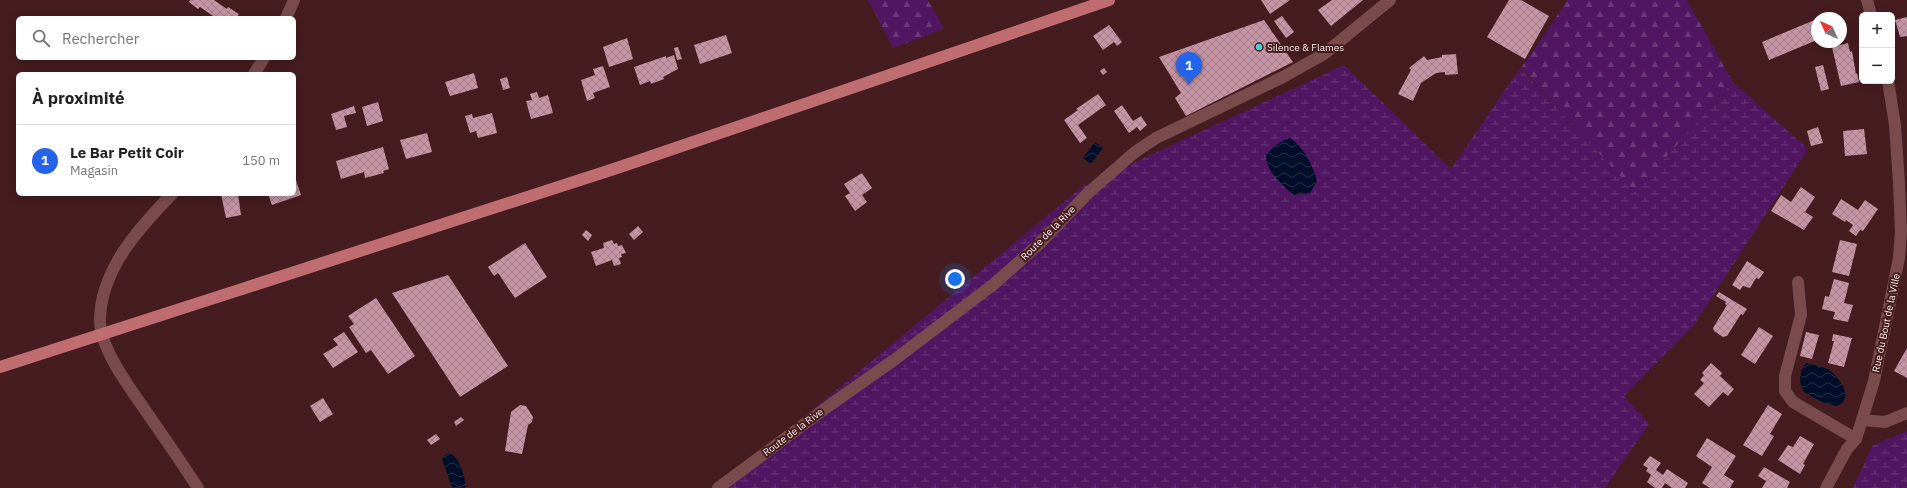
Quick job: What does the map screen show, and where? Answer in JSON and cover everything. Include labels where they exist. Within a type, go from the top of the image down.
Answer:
[{"type":"main road","points":[[0,367],[585,178],[1109,0]]},
{"type":"street","points":[[287,16],[294,0]]},
{"type":"street","name":"Route de la Rive","points":[[718,488],[830,405],[894,360],[994,284],[1039,244],[1088,193],[1135,152],[1156,138],[1282,77],[1324,54],[1390,0]]},
{"type":"street","points":[[1867,0],[1870,12]]},
{"type":"street","points":[[255,72],[263,60]]},
{"type":"street","name":"Rue du Bout de la Ville","points":[[1826,488],[1847,449],[1856,439],[1874,381],[1899,258],[1901,232],[1899,183],[1895,125],[1888,84]]},
{"type":"street","points":[[170,196],[145,222],[113,269],[106,285],[100,322],[103,334],[118,370],[198,488]]},
{"type":"street","points":[[1798,282],[1801,315],[1785,376],[1785,391],[1793,402],[1856,439]]},
{"type":"street","points":[[1862,420],[1885,422],[1907,413]]},
{"type":"green space","points":[[868,0],[928,0],[944,29],[893,48]]},
{"type":"green space","points":[[1568,0],[1687,0],[1733,82],[1635,193],[1521,68]]},
{"type":"green space","points":[[1344,65],[1451,169],[1520,68],[1635,192],[1733,82],[1808,149],[1694,325],[1624,396],[1649,424],[1605,488],[718,488],[1082,187]]},
{"type":"green space","points":[[1907,431],[1907,488],[1853,488],[1872,446]]},
{"type":"water","points":[[1290,138],[1304,152],[1315,175],[1317,181],[1310,193],[1294,195],[1280,182],[1266,161],[1266,155],[1271,149]]},
{"type":"water","points":[[1095,142],[1103,148],[1091,164],[1083,158]]},
{"type":"water","points":[[1806,363],[1827,369],[1836,376],[1844,389],[1845,398],[1842,403],[1837,406],[1827,404],[1804,392],[1800,377]]},
{"type":"water","points":[[449,453],[455,457],[460,465],[465,479],[465,488],[452,487],[442,459]]},
{"type":"building","points":[[190,0],[214,0],[227,9],[228,7],[239,14],[238,16],[213,16],[200,7],[198,9],[189,2]]},
{"type":"building","points":[[1261,0],[1290,0],[1270,14]]},
{"type":"building","points":[[1332,0],[1363,0],[1331,26],[1318,10]]},
{"type":"building","points":[[1509,0],[1521,0],[1549,16],[1525,59],[1487,37]]},
{"type":"building","points":[[1282,16],[1294,32],[1286,38],[1274,21]]},
{"type":"building","points":[[1907,17],[1907,36],[1900,37],[1895,20]]},
{"type":"building","points":[[1264,20],[1293,62],[1186,116],[1175,98],[1181,93],[1159,57]]},
{"type":"building","points":[[1811,22],[1811,42],[1769,60],[1762,42]]},
{"type":"building","points":[[1109,25],[1122,42],[1117,46],[1114,42],[1103,50],[1093,36]]},
{"type":"building","points":[[726,35],[732,53],[700,64],[694,45]]},
{"type":"building","points":[[627,38],[633,59],[609,67],[603,47]]},
{"type":"building","points":[[1847,43],[1850,52],[1852,51],[1859,82],[1841,86],[1832,48],[1847,48]]},
{"type":"building","points":[[678,47],[682,59],[677,60],[674,48]]},
{"type":"building","points":[[1456,54],[1458,74],[1445,75],[1445,72],[1436,73],[1421,83],[1413,101],[1398,94],[1411,70],[1409,68],[1424,56],[1427,60],[1442,57],[1442,55]]},
{"type":"building","points":[[674,55],[678,69],[663,77],[664,79],[651,84],[650,81],[640,85],[634,67],[666,56],[666,58]]},
{"type":"building","points":[[1823,65],[1829,89],[1821,91],[1815,67]]},
{"type":"building","points":[[603,66],[610,87],[593,93],[595,98],[587,101],[581,80],[595,75],[593,69]]},
{"type":"building","points":[[1104,68],[1107,72],[1103,75],[1100,71]]},
{"type":"building","points":[[474,73],[478,88],[450,96],[445,82]]},
{"type":"building","points":[[507,77],[510,88],[503,90],[500,79]]},
{"type":"building","points":[[537,92],[539,98],[548,95],[553,113],[531,119],[526,101],[532,100],[530,94]]},
{"type":"building","points":[[1098,94],[1106,105],[1078,125],[1087,138],[1080,143],[1064,120],[1078,110],[1076,109]]},
{"type":"building","points":[[378,102],[383,121],[367,126],[362,107]]},
{"type":"building","points":[[1122,105],[1133,121],[1141,116],[1147,125],[1140,131],[1137,127],[1129,133],[1114,111]]},
{"type":"building","points":[[354,106],[356,113],[344,116],[347,127],[336,130],[331,114]]},
{"type":"building","points":[[492,113],[497,133],[478,138],[476,131],[470,133],[465,116],[472,114],[473,118]]},
{"type":"building","points":[[1818,127],[1823,143],[1811,146],[1807,131]]},
{"type":"building","points":[[1864,129],[1867,154],[1845,156],[1843,131]]},
{"type":"building","points":[[427,133],[432,152],[406,159],[400,140]]},
{"type":"building","points":[[383,147],[389,169],[383,171],[384,173],[365,178],[364,172],[341,179],[336,161]]},
{"type":"building","points":[[862,173],[872,188],[862,195],[867,202],[855,211],[845,196],[850,193],[844,184]]},
{"type":"building","points":[[296,180],[301,195],[272,205],[269,196],[296,196]]},
{"type":"building","points":[[1801,187],[1815,197],[1805,212],[1813,217],[1804,230],[1771,211],[1781,195],[1791,202]]},
{"type":"building","points":[[221,196],[238,196],[241,215],[226,218]]},
{"type":"building","points":[[1841,199],[1858,210],[1865,200],[1878,209],[1863,231],[1860,230],[1856,236],[1849,231],[1853,225],[1832,214]]},
{"type":"building","points":[[638,226],[643,232],[634,240],[629,234]]},
{"type":"building","points":[[586,230],[592,235],[588,241],[582,235]]},
{"type":"building","points":[[612,240],[614,244],[617,243],[618,246],[622,245],[626,253],[621,254],[622,257],[619,258],[621,264],[614,266],[612,260],[596,266],[591,252],[604,248],[603,243]]},
{"type":"building","points":[[1840,240],[1857,244],[1849,276],[1832,272]]},
{"type":"building","points":[[525,243],[547,277],[515,298],[498,273],[494,276],[488,267]]},
{"type":"building","points":[[1747,261],[1764,272],[1759,279],[1756,278],[1750,288],[1743,286],[1740,290],[1732,285]]},
{"type":"building","points":[[448,275],[508,366],[460,397],[392,293]]},
{"type":"building","points":[[1834,279],[1849,283],[1844,303],[1853,305],[1848,322],[1833,319],[1835,312],[1822,309],[1825,296],[1829,297]]},
{"type":"building","points":[[1719,292],[1747,309],[1743,315],[1741,314],[1727,336],[1723,337],[1714,331],[1713,328],[1727,305],[1725,304],[1726,302],[1716,296]]},
{"type":"building","points":[[376,298],[415,356],[388,374],[371,350],[366,353],[349,327],[354,324],[348,316]]},
{"type":"building","points":[[1759,327],[1773,336],[1755,364],[1741,355]]},
{"type":"building","points":[[344,332],[358,352],[333,368],[323,354],[338,345],[333,339]]},
{"type":"building","points":[[1806,332],[1819,335],[1812,359],[1800,356]]},
{"type":"building","points":[[1833,334],[1852,338],[1844,367],[1828,363],[1834,341],[1832,341]]},
{"type":"building","points":[[1907,348],[1907,378],[1894,371]]},
{"type":"building","points":[[1711,363],[1722,373],[1720,376],[1734,389],[1728,396],[1723,392],[1709,407],[1694,394],[1704,383],[1700,380],[1704,375],[1702,373]]},
{"type":"building","points":[[323,398],[333,414],[320,422],[310,406]]},
{"type":"building","points":[[520,405],[526,406],[533,417],[532,422],[528,425],[522,454],[505,451],[511,412]]},
{"type":"building","points":[[1768,405],[1782,414],[1770,434],[1774,436],[1762,456],[1743,445]]},
{"type":"building","points":[[461,417],[464,420],[456,426],[454,422]]},
{"type":"building","points":[[436,434],[440,439],[431,445],[427,440]]},
{"type":"building","points":[[1800,436],[1814,444],[1803,464],[1805,465],[1800,474],[1778,460],[1788,445],[1793,447]]},
{"type":"building","points":[[1707,438],[1736,456],[1724,475],[1734,481],[1730,488],[1710,488],[1702,483],[1712,467],[1696,456]]},
{"type":"building","points":[[1650,456],[1661,463],[1656,470],[1663,475],[1667,469],[1688,483],[1685,488],[1672,488],[1665,483],[1662,488],[1655,488],[1647,482],[1651,475],[1646,471],[1648,468],[1643,465]]},
{"type":"building","points":[[1764,467],[1790,482],[1787,488],[1762,488],[1766,481],[1758,476]]},
{"type":"place","name":"Silence & Flames","points":[[1259,47]]},
{"type":"place","name":"Le Bar Petit Coir","points":[[1189,85]]}]
